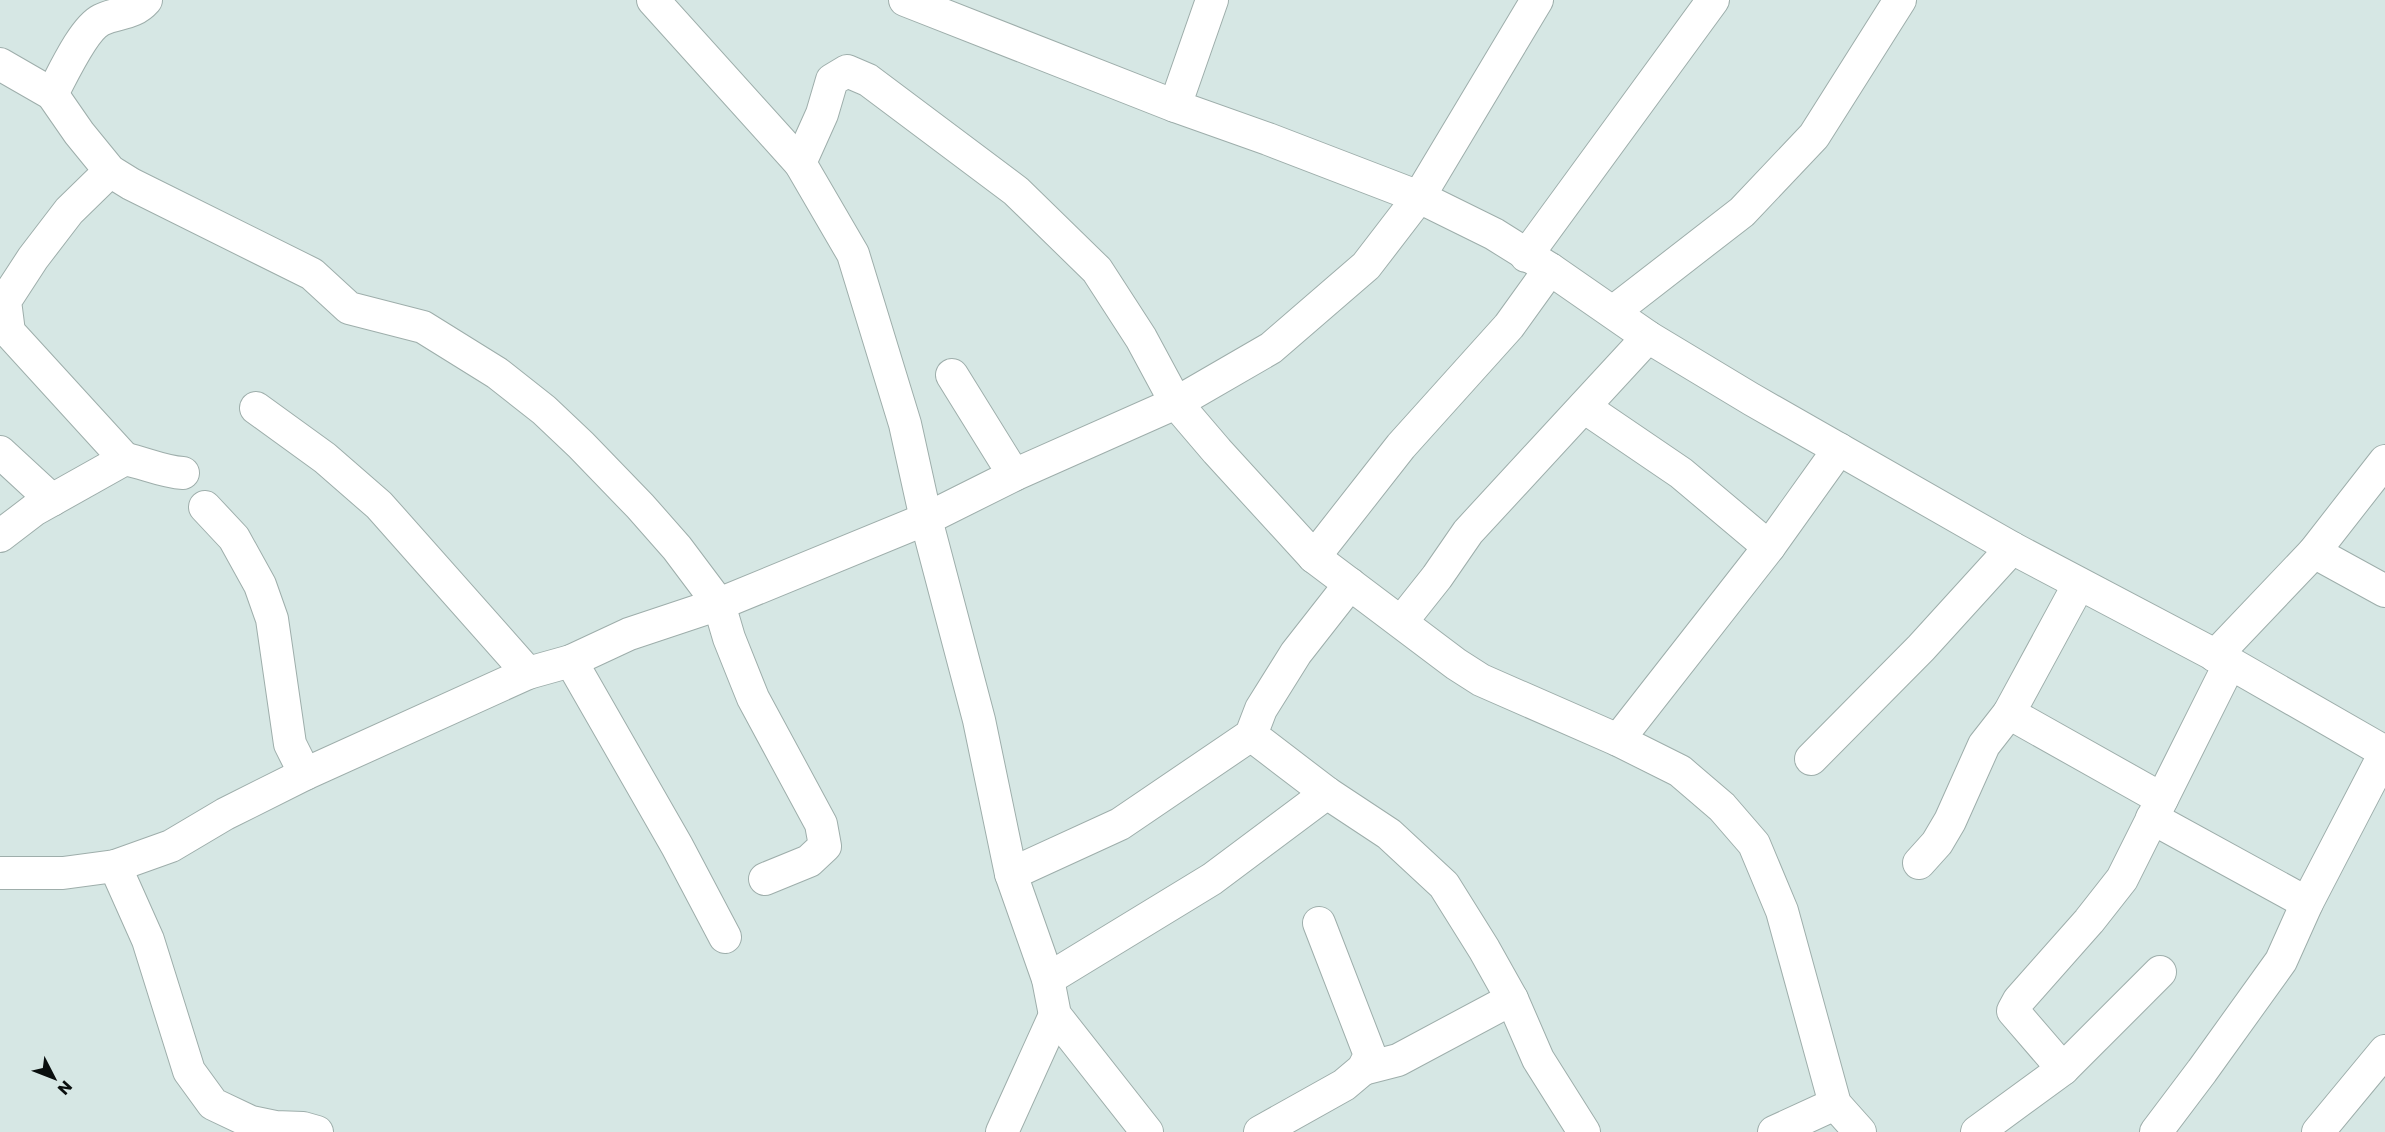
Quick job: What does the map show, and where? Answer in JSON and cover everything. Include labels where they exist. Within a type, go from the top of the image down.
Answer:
[{"type":"street","points":[[52,94],[83,38],[100,21],[139,9],[146,0]]},
{"type":"street","points":[[653,0],[800,163],[853,254],[905,424],[926,519],[979,720],[1011,874],[1048,979],[1055,1015],[1147,1132]]},
{"type":"street","points":[[904,0],[1174,106],[1419,197],[1494,234],[1648,337],[1839,449],[2012,548],[2222,660],[2385,752],[2307,903],[2281,961],[2156,1132]]},
{"type":"street","points":[[1174,106],[1212,0]]},
{"type":"street","points":[[0,873],[63,873],[115,866],[171,846],[225,814],[305,774],[528,673],[571,661],[629,634],[719,604],[926,519],[1014,475],[1176,403],[1271,348],[1366,266],[1419,197],[1537,0]]},
{"type":"street","points":[[1314,557],[1401,446],[1509,326],[1538,262],[1713,0]]},
{"type":"street","points":[[1613,312],[1742,212],[1814,136],[1900,0]]},
{"type":"street","points":[[0,64],[52,94],[79,133],[111,171],[131,184],[312,274],[349,308],[423,327],[497,373],[544,410],[581,445],[677,548],[719,604],[729,639],[753,698],[821,824],[825,846],[809,861],[765,879]]},
{"type":"street","points":[[800,163],[822,114],[832,80],[847,71],[868,80],[1016,191],[1097,270],[1141,338],[1176,403],[1314,557],[1402,621],[1456,664],[1481,680],[1618,740],[1680,771],[1722,807],[1754,844],[1782,911],[1836,1104],[1860,1132]]},
{"type":"street","points":[[111,171],[69,211],[33,258],[5,301],[9,332],[124,459],[166,472],[183,472]]},
{"type":"street","points":[[1402,621],[1437,577],[1468,532],[1648,337]]},
{"type":"street","points":[[952,375],[1014,475]]},
{"type":"street","points":[[1584,407],[1681,473],[1769,547]]},
{"type":"street","points":[[255,408],[325,458],[379,505],[528,673]]},
{"type":"street","points":[[1618,740],[1769,547],[1839,449]]},
{"type":"street","points":[[0,452],[52,500]]},
{"type":"street","points":[[0,536],[34,510],[124,459]]},
{"type":"street","points":[[2063,1069],[2013,1011],[2019,1000],[2089,921],[2122,879],[2157,808],[2222,660],[2314,552],[2385,460]]},
{"type":"street","points":[[205,507],[234,538],[260,585],[272,619],[290,744],[305,774]]},
{"type":"street","points":[[1811,759],[1921,648],[2012,548]]},
{"type":"street","points":[[2314,552],[2385,591]]},
{"type":"street","points":[[1011,874],[1120,824],[1251,735],[1261,709],[1296,653],[1350,584]]},
{"type":"street","points":[[1918,863],[1937,843],[1950,821],[1984,746],[2009,712],[2079,584]]},
{"type":"street","points":[[571,661],[678,846],[725,937]]},
{"type":"street","points":[[2009,712],[2307,903]]},
{"type":"street","points":[[1251,735],[1327,793],[1389,834],[1444,885],[1512,999],[1538,1059],[1584,1132]]},
{"type":"street","points":[[1048,979],[1212,879],[1327,793]]},
{"type":"street","points":[[115,866],[148,940],[174,1017],[189,1071],[213,1104],[251,1122],[275,1127],[303,1128],[317,1132]]},
{"type":"street","points":[[1260,1132],[1344,1085],[1363,1069],[1370,1055],[1319,923]]},
{"type":"street","points":[[1977,1132],[2063,1069],[2160,972]]},
{"type":"street","points":[[1363,1069],[1398,1060],[1512,999]]},
{"type":"street","points":[[1002,1132],[1055,1015]]},
{"type":"street","points":[[2318,1132],[2385,1051]]},
{"type":"street","points":[[1774,1132],[1836,1104]]}]
